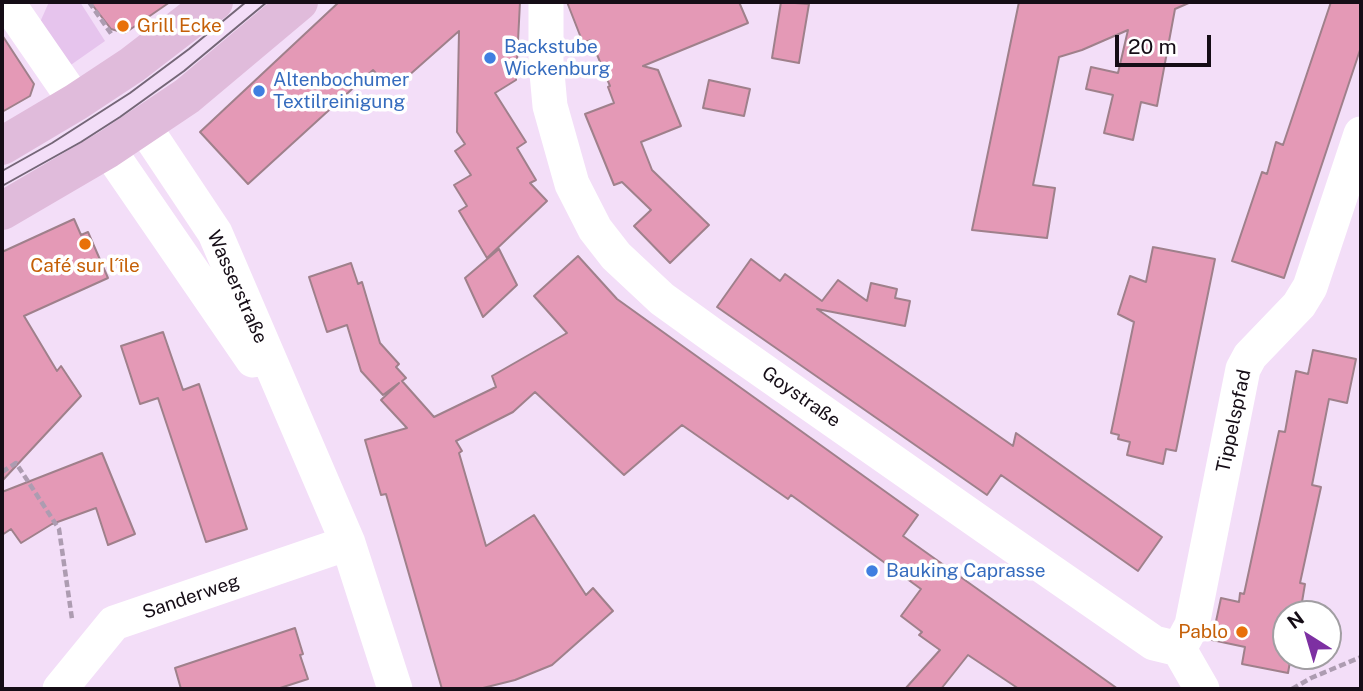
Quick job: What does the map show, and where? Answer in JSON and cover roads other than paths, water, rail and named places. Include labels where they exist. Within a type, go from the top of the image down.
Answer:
[{"type":"main road","points":[[2,146],[68,91],[158,47],[214,2]]},
{"type":"main road","points":[[2,211],[108,149],[187,96],[299,2]]},
{"type":"main road","points":[[68,91],[143,125]]},
{"type":"main road","points":[[68,91],[108,149]]},
{"type":"street","points":[[7,2],[68,91]]},
{"type":"street","name":"Goystraße","points":[[546,2],[546,62],[550,106],[572,184],[595,229],[616,256],[662,299],[954,505],[1154,643],[1179,649]]},
{"type":"street","name":"Wasserstraße","points":[[143,125],[215,233],[348,543],[395,689]]},
{"type":"street","name":"Tippelspfad","points":[[1179,649],[1192,625],[1243,369],[1250,356],[1298,305],[1310,287],[1361,134]]},
{"type":"street","name":"Wasserstraße","points":[[108,149],[295,420]]},
{"type":"street","name":"Sanderweg","points":[[70,677],[114,623],[348,543]]},
{"type":"street","points":[[1179,649],[1202,689]]},
{"type":"tram line","points":[[2,171],[52,143],[130,93],[246,2]]},
{"type":"tram line","points":[[2,186],[120,117],[184,71],[267,2]]},
{"type":"place","name":"Grill Ecke","points":[[123,26]]},
{"type":"place","name":"Backstube Wickenburg","points":[[490,58]]},
{"type":"place","name":"Altenbochumer Textilreinigung","points":[[259,91]]},
{"type":"place","name":"Café sur l´île","points":[[85,244]]},
{"type":"place","name":"Bauking Caprasse","points":[[872,571]]},
{"type":"place","name":"Pablo","points":[[1242,632]]}]
